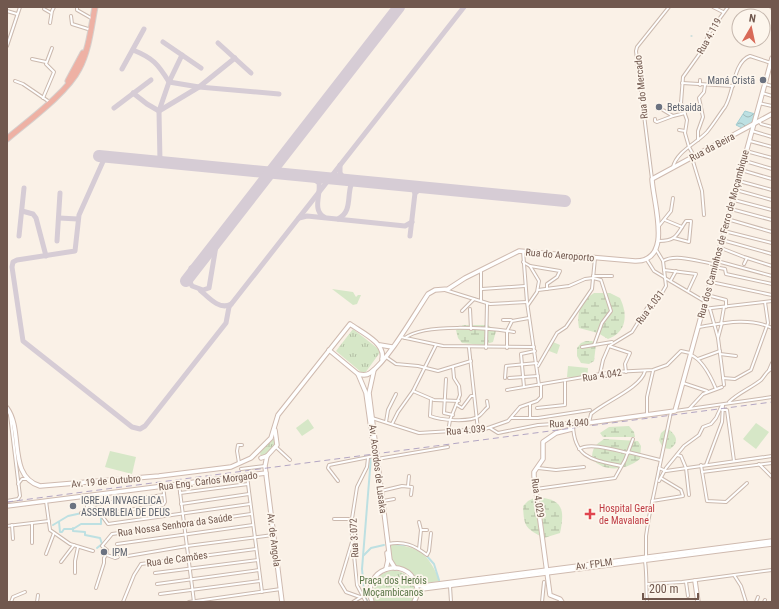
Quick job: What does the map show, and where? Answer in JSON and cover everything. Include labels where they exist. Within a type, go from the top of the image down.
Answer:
[{"type":"highway","points":[[7,138],[46,100],[66,85],[83,52],[90,18],[94,7]]},
{"type":"highway","points":[[7,138],[57,95],[77,74],[87,49],[94,7]]},
{"type":"main road","name":"Rua dos Caminhos de Ferro de Moçambique","points":[[673,411],[698,327],[709,282],[720,248],[759,103],[770,73],[772,58]]},
{"type":"main road","name":"Rua da Beira","points":[[652,179],[772,115]]},
{"type":"main road","points":[[647,260],[657,251],[659,241],[652,179]]},
{"type":"main road","name":"Rua do Aeroporto","points":[[374,369],[392,347],[428,294],[444,290],[513,254],[523,251],[595,258],[647,260]]},
{"type":"main road","points":[[276,439],[271,437],[275,421],[324,355],[350,324],[379,345],[383,351],[382,360]]},
{"type":"main road","points":[[379,345],[392,347]]},
{"type":"main road","points":[[329,350],[358,374],[365,375],[374,369]]},
{"type":"main road","name":"Av. Acordos de Lusaka","points":[[374,369],[369,388],[388,560],[386,569]]},
{"type":"main road","name":"Av. Acordos de Lusaka","points":[[358,374],[366,393],[383,501],[390,560],[394,568]]},
{"type":"main road","points":[[8,411],[13,420],[20,466],[27,479]]},
{"type":"main road","name":"Rua 4.040","points":[[573,425],[673,411]]},
{"type":"main road","points":[[265,466],[267,456],[278,443],[276,439],[275,421]]},
{"type":"main road","name":"Rua 4.029","points":[[562,602],[550,595],[534,474],[543,457],[544,440],[556,432],[572,429],[573,425]]},
{"type":"main road","name":"Av. 19 de Outubro","points":[[27,479],[35,484],[46,486],[180,473],[239,464],[251,458],[271,437]]},
{"type":"main road","points":[[258,452],[265,466]]},
{"type":"main road","points":[[251,458],[267,456]]},
{"type":"main road","name":"Av. de Angola","points":[[265,466],[282,602]]},
{"type":"main road","name":"Rua Eng. Carlos Morgado","points":[[7,506],[266,474]]},
{"type":"main road","name":"Av. FPLM","points":[[740,547],[772,541]]},
{"type":"main road","name":"Av. FPLM","points":[[416,585],[422,586],[546,573],[657,557],[772,544]]},
{"type":"main road","name":"Av. FPLM","points":[[546,573],[555,569],[646,559]]},
{"type":"main road","points":[[372,602],[369,592],[374,578],[386,569],[394,568],[408,573],[416,585],[417,593],[414,602]]},
{"type":"main road","points":[[417,593],[421,590],[546,573]]},
{"type":"main road","points":[[695,581],[698,602]]},
{"type":"street","points":[[7,46],[20,7]]},
{"type":"street","points":[[50,23],[51,13],[54,7]]},
{"type":"street","points":[[77,7],[76,9],[90,18]]},
{"type":"street","name":"Rua do Mercado","points":[[652,179],[636,51],[637,47],[669,7]]},
{"type":"street","points":[[713,7],[723,12]]},
{"type":"street","name":"Rua 4.119","points":[[704,215],[702,191],[685,131],[687,120],[681,103],[682,83],[684,73],[703,49],[709,33],[727,7]]},
{"type":"street","points":[[44,9],[51,13]]},
{"type":"street","points":[[7,11],[18,14]]},
{"type":"street","points":[[71,16],[72,24],[88,29]]},
{"type":"street","points":[[46,62],[52,48]]},
{"type":"street","points":[[673,167],[675,161],[708,131],[725,106],[733,86],[736,72],[747,56],[771,63]]},
{"type":"street","points":[[15,81],[23,84],[46,100],[54,72],[46,62],[32,58]]},
{"type":"street","points":[[700,80],[700,85]]},
{"type":"street","points":[[682,83],[733,86]]},
{"type":"street","points":[[765,84],[772,86]]},
{"type":"street","points":[[698,140],[698,131],[703,117],[700,98],[704,92],[705,85]]},
{"type":"street","points":[[762,93],[772,96]]},
{"type":"street","points":[[759,103],[772,106]]},
{"type":"street","points":[[663,110],[672,116]]},
{"type":"street","points":[[655,119],[657,122],[685,113]]},
{"type":"street","points":[[759,121],[761,124],[772,127]]},
{"type":"street","points":[[679,130],[685,131]]},
{"type":"street","points":[[752,131],[772,137]]},
{"type":"street","points":[[749,141],[772,147]]},
{"type":"street","points":[[746,151],[772,158]]},
{"type":"street","points":[[743,161],[772,169]]},
{"type":"street","points":[[741,170],[772,179]]},
{"type":"street","points":[[738,180],[772,190]]},
{"type":"street","points":[[735,190],[772,200]]},
{"type":"street","points":[[658,228],[671,210],[673,198]]},
{"type":"street","points":[[733,200],[772,210]]},
{"type":"street","points":[[730,209],[772,220]]},
{"type":"street","points":[[665,220],[682,227]]},
{"type":"street","points":[[727,220],[772,231]]},
{"type":"street","points":[[659,241],[674,238],[689,242],[691,222],[686,221],[678,235],[674,238]]},
{"type":"street","points":[[724,231],[772,243]]},
{"type":"street","points":[[722,240],[772,254]]},
{"type":"street","points":[[720,248],[772,266]]},
{"type":"street","name":"Rua 4.039","points":[[372,418],[419,433],[478,430],[490,428],[511,418],[520,407],[530,404],[541,397],[525,286],[523,251]]},
{"type":"street","name":"Rua 4.031","points":[[609,346],[632,332],[649,306],[659,298],[666,286],[663,261],[657,251]]},
{"type":"street","points":[[537,367],[557,334],[566,327],[593,287],[595,258]]},
{"type":"street","points":[[663,261],[674,258],[714,264],[772,276]]},
{"type":"street","points":[[744,264],[747,258]]},
{"type":"street","points":[[647,260],[654,271],[704,301]]},
{"type":"street","points":[[523,262],[530,266],[560,272],[557,277],[548,283],[547,289]]},
{"type":"street","points":[[714,264],[725,269],[726,274],[772,284]]},
{"type":"street","points":[[528,305],[538,290],[538,280],[535,278],[530,266]]},
{"type":"street","points":[[664,270],[696,274],[688,291]]},
{"type":"street","points":[[481,271],[481,301]]},
{"type":"street","points":[[671,280],[676,271]]},
{"type":"street","points":[[538,290],[568,286],[578,281],[593,277],[612,276]]},
{"type":"street","points":[[593,277],[601,280],[604,284],[608,306],[611,309],[610,313],[602,323],[594,345]]},
{"type":"street","points":[[709,282],[772,295]]},
{"type":"street","points":[[482,289],[525,286]]},
{"type":"street","points":[[444,290],[487,304],[527,302]]},
{"type":"street","points":[[706,295],[726,300],[718,338]]},
{"type":"street","points":[[462,311],[474,299]]},
{"type":"street","points":[[702,310],[772,301]]},
{"type":"street","points":[[723,378],[735,379],[750,372],[768,324],[765,302]]},
{"type":"street","points":[[486,348],[487,304]]},
{"type":"street","points":[[470,309],[471,329]]},
{"type":"street","points":[[710,309],[718,338],[724,385]]},
{"type":"street","points":[[503,320],[530,318]]},
{"type":"street","points":[[507,348],[506,331],[512,320]]},
{"type":"street","points":[[698,327],[747,322],[768,324],[772,322]]},
{"type":"street","points":[[768,324],[772,328]]},
{"type":"street","points":[[406,338],[413,333],[430,329],[471,329],[514,332]]},
{"type":"street","points":[[399,337],[436,345],[469,348],[534,347]]},
{"type":"street","points":[[582,347],[614,343]]},
{"type":"street","points":[[392,424],[398,412],[413,391],[436,345]]},
{"type":"street","points":[[600,374],[603,360],[609,346],[630,353],[625,364],[626,372]]},
{"type":"street","points":[[469,348],[478,430]]},
{"type":"street","points":[[524,387],[521,353],[535,351]]},
{"type":"street","name":"Rua 4.042","points":[[507,390],[565,382],[600,374],[653,370],[667,365],[681,351],[690,354]]},
{"type":"street","points":[[698,358],[720,351]]},
{"type":"street","points":[[690,354],[698,358],[704,366],[716,389]]},
{"type":"street","points":[[720,354],[736,356]]},
{"type":"street","points":[[385,356],[396,364],[425,367],[441,371],[471,361]]},
{"type":"street","points":[[505,378],[506,366],[537,363]]},
{"type":"street","points":[[729,402],[760,380],[769,370],[772,363]]},
{"type":"street","points":[[448,432],[450,420],[459,400],[459,386],[454,378],[453,367]]},
{"type":"street","points":[[647,415],[647,397],[653,370]]},
{"type":"street","points":[[589,423],[591,414],[611,402],[616,396],[627,392],[643,377],[644,371]]},
{"type":"street","points":[[509,378],[538,376]]},
{"type":"street","points":[[446,379],[445,414],[453,415]]},
{"type":"street","points":[[537,408],[565,405],[565,382]]},
{"type":"street","points":[[682,383],[708,391]]},
{"type":"street","points":[[689,409],[701,395],[708,391],[722,387]]},
{"type":"street","points":[[413,391],[431,400],[459,400]]},
{"type":"street","points":[[386,422],[388,410],[396,394]]},
{"type":"street","points":[[457,405],[462,408],[471,396],[474,396]]},
{"type":"street","points":[[658,482],[658,468],[673,411],[772,397]]},
{"type":"street","points":[[431,400],[430,416],[450,420],[476,417],[487,408],[487,401]]},
{"type":"street","points":[[530,404],[530,418]]},
{"type":"street","points":[[706,465],[720,430],[723,404]]},
{"type":"street","points":[[647,602],[646,590],[648,584],[646,536],[652,501],[658,482],[664,470],[684,446],[699,435],[703,427],[713,422],[718,416],[723,404]]},
{"type":"street","points":[[511,418],[530,418],[590,410]]},
{"type":"street","points":[[720,410],[727,410],[735,461],[740,466]]},
{"type":"street","points":[[7,501],[19,498],[8,411]]},
{"type":"street","name":"Rua 4.040","points":[[490,428],[498,433],[538,425],[569,423],[573,425]]},
{"type":"street","points":[[573,425],[579,449],[590,458],[622,466]]},
{"type":"street","points":[[536,489],[615,478],[622,466],[633,439]]},
{"type":"street","points":[[239,464],[237,447],[242,445]]},
{"type":"street","points":[[579,449],[585,446],[599,447],[660,460]]},
{"type":"street","points":[[276,447],[290,460]]},
{"type":"street","points":[[338,481],[328,468],[329,465],[368,458],[448,448]]},
{"type":"street","points":[[677,455],[681,456],[686,468],[689,495]]},
{"type":"street","points":[[658,468],[664,470],[686,468],[772,456]]},
{"type":"street","name":"Rua 3.072","points":[[361,597],[357,585],[351,519],[357,487],[367,467],[368,458]]},
{"type":"street","points":[[702,472],[772,463]]},
{"type":"street","points":[[759,464],[772,477]]},
{"type":"street","points":[[701,465],[708,501],[726,502],[747,483]]},
{"type":"street","points":[[241,469],[265,466]]},
{"type":"street","points":[[538,468],[556,470],[584,467]]},
{"type":"street","points":[[246,476],[262,592]]},
{"type":"street","points":[[408,486],[409,476]]},
{"type":"street","points":[[652,501],[683,496],[681,490],[660,478]]},
{"type":"street","points":[[18,484],[22,479],[27,479]]},
{"type":"street","points":[[179,484],[194,602]]},
{"type":"street","points":[[180,493],[248,484]]},
{"type":"street","points":[[101,514],[165,504],[163,486]]},
{"type":"street","points":[[381,491],[408,486],[412,487],[411,495]]},
{"type":"street","points":[[182,504],[249,494]]},
{"type":"street","points":[[89,505],[164,495]]},
{"type":"street","points":[[81,513],[87,511],[89,505],[87,496]]},
{"type":"street","points":[[383,501],[394,499]]},
{"type":"street","points":[[46,501],[49,528],[54,534],[78,547],[93,551]]},
{"type":"street","points":[[89,505],[97,509],[106,524],[250,504]]},
{"type":"street","name":"Rua Nossa Senhora da Saúde","points":[[107,555],[107,550],[102,547],[113,533],[117,534],[252,514]]},
{"type":"street","points":[[334,519],[351,519]]},
{"type":"street","points":[[7,526],[48,521]]},
{"type":"street","points":[[419,522],[421,530],[419,549]]},
{"type":"street","points":[[32,523],[32,543]]},
{"type":"street","points":[[12,525],[13,539]]},
{"type":"street","points":[[117,544],[253,525]]},
{"type":"street","points":[[421,530],[427,530]]},
{"type":"street","points":[[388,544],[407,543],[428,554],[430,533]]},
{"type":"street","points":[[46,554],[54,534]]},
{"type":"street","points":[[128,556],[187,546],[274,535]]},
{"type":"street","points":[[352,541],[340,582],[346,592],[361,597],[366,602]]},
{"type":"street","points":[[61,562],[74,545]]},
{"type":"street","points":[[75,573],[78,547]]},
{"type":"street","name":"Rua de Camões","points":[[123,602],[139,565],[256,549]]},
{"type":"street","points":[[96,588],[104,563],[104,558],[107,555],[116,558],[118,556]]},
{"type":"street","points":[[155,573],[258,560]]},
{"type":"street","points":[[157,584],[259,570]]},
{"type":"street","points":[[648,584],[695,581],[772,570]]},
{"type":"street","points":[[734,575],[741,586],[746,602]]},
{"type":"street","points":[[160,594],[260,581]]},
{"type":"street","points":[[542,602],[544,582]]},
{"type":"street","points":[[686,582],[688,596]]},
{"type":"street","points":[[450,586],[451,602]]},
{"type":"street","points":[[189,602],[281,589]]},
{"type":"street","points":[[11,602],[13,598],[25,592]]},
{"type":"street","points":[[352,602],[369,592]]},
{"type":"street","points":[[37,602],[38,595]]},
{"type":"street","points":[[756,602],[758,597]]},
{"type":"green space","points":[[332,289],[353,292],[356,297],[361,295],[357,304],[353,305]]},
{"type":"green space","points":[[594,293],[610,293],[620,298],[623,304],[625,317],[622,327],[619,332],[608,339],[598,333],[579,328],[578,318],[580,308],[586,299]]},
{"type":"green space","points":[[463,325],[488,325],[496,331],[493,342],[483,345],[462,343],[458,338],[456,330]]},
{"type":"green space","points":[[353,329],[381,351],[365,373],[361,372],[336,351]]},
{"type":"green space","points":[[592,341],[596,344],[594,361],[589,364],[581,363],[577,356],[577,348],[581,343]]},
{"type":"green space","points":[[553,342],[560,345],[557,354],[549,351]]},
{"type":"green space","points":[[568,366],[588,368],[587,380],[567,377]]},
{"type":"green space","points":[[308,419],[314,428],[302,436],[296,428]]},
{"type":"green space","points":[[756,423],[769,432],[756,449],[743,439]]},
{"type":"green space","points":[[629,426],[634,432],[635,437],[603,437],[600,433],[609,427]]},
{"type":"green space","points":[[667,428],[676,438],[675,443],[670,449],[663,448],[659,440],[661,433]]},
{"type":"green space","points":[[272,439],[274,439],[276,444],[267,454],[261,457],[260,452]]},
{"type":"green space","points":[[604,439],[638,441],[641,446],[640,459],[622,468],[609,468],[597,463],[592,459],[593,449]]},
{"type":"green space","points":[[110,451],[136,457],[132,474],[105,467]]},
{"type":"green space","points":[[536,497],[552,500],[560,507],[562,512],[562,525],[560,533],[544,538],[529,529],[525,523],[523,506],[528,501]]},
{"type":"green space","points":[[390,544],[409,547],[422,554],[431,564],[440,581],[418,584],[412,575],[393,563]]},
{"type":"green space","name":"Praça dos Heróis Moçambicanos","points":[[393,570],[399,571],[412,581],[415,591],[412,602],[375,602],[372,591],[375,581],[382,574]]},
{"type":"water","points":[[745,111],[755,114],[751,125],[744,129],[736,125]]},
{"type":"waterway","points":[[364,590],[362,569],[371,457]]},
{"type":"waterway","points":[[86,512],[89,510],[88,505]]},
{"type":"waterway","points":[[53,525],[68,516],[82,513]]},
{"type":"waterway","points":[[59,522],[60,532],[62,532],[64,529],[73,529],[81,524],[101,524],[101,514]]},
{"type":"waterway","points":[[73,528],[73,531],[85,532],[85,535],[100,538],[102,544],[97,548]]},
{"type":"waterway","points":[[394,544],[405,545]]},
{"type":"waterway","points":[[364,555],[371,548],[384,545]]},
{"type":"waterway","points":[[425,554],[434,564],[439,580]]},
{"type":"waterway","points":[[365,595],[368,602]]},
{"type":"taxiway","points":[[105,157],[79,215],[75,251],[17,260],[13,262],[12,267],[23,341],[132,427],[140,429],[145,426],[226,323],[229,307],[464,7]]},
{"type":"taxiway","points":[[122,69],[144,29]]},
{"type":"taxiway","points":[[163,42],[201,68]]},
{"type":"taxiway","points":[[218,43],[251,73]]},
{"type":"taxiway","points":[[133,50],[146,56],[154,62],[169,82],[199,87],[279,94]]},
{"type":"taxiway","points":[[160,162],[159,111],[169,82],[182,55]]},
{"type":"taxiway","points":[[133,93],[159,111],[199,87],[235,58]]},
{"type":"taxiway","points":[[114,108],[151,80]]},
{"type":"taxiway","points":[[340,165],[340,173],[347,183]]},
{"type":"taxiway","points":[[321,178],[331,176]]},
{"type":"taxiway","points":[[311,177],[319,183],[318,210],[324,217]]},
{"type":"taxiway","points":[[338,219],[347,208],[351,185],[355,182],[362,182]]},
{"type":"taxiway","points":[[407,186],[413,189],[415,193],[422,188]]},
{"type":"taxiway","points":[[19,236],[24,188]]},
{"type":"taxiway","points":[[57,241],[60,193]]},
{"type":"taxiway","points":[[410,236],[415,193]]},
{"type":"taxiway","points":[[22,211],[33,214],[36,218],[46,256]]},
{"type":"taxiway","points":[[299,218],[307,216],[405,226],[412,222]]},
{"type":"taxiway","points":[[59,218],[78,219]]},
{"type":"taxiway","points":[[200,263],[191,268],[188,278],[192,286],[203,290],[209,288],[217,240]]},
{"type":"taxiway","points":[[200,290],[218,304],[223,306],[231,304]]},
{"type":"runway","points":[[186,281],[399,7]]},
{"type":"runway","points":[[99,156],[565,201]]},
{"type":"railway","points":[[7,502],[772,402]]},
{"type":"place","name":"Maná Cristã","points":[[763,80]]},
{"type":"place","name":"Betsaida","points":[[659,107]]},
{"type":"place","name":"IGREJA INVAGELICA ASSEMBLEIA DE DEUS","points":[[73,506]]},
{"type":"place","name":"Hospital Geral de Mavalane","points":[[590,514]]},
{"type":"place","name":"IPM","points":[[104,552]]}]
